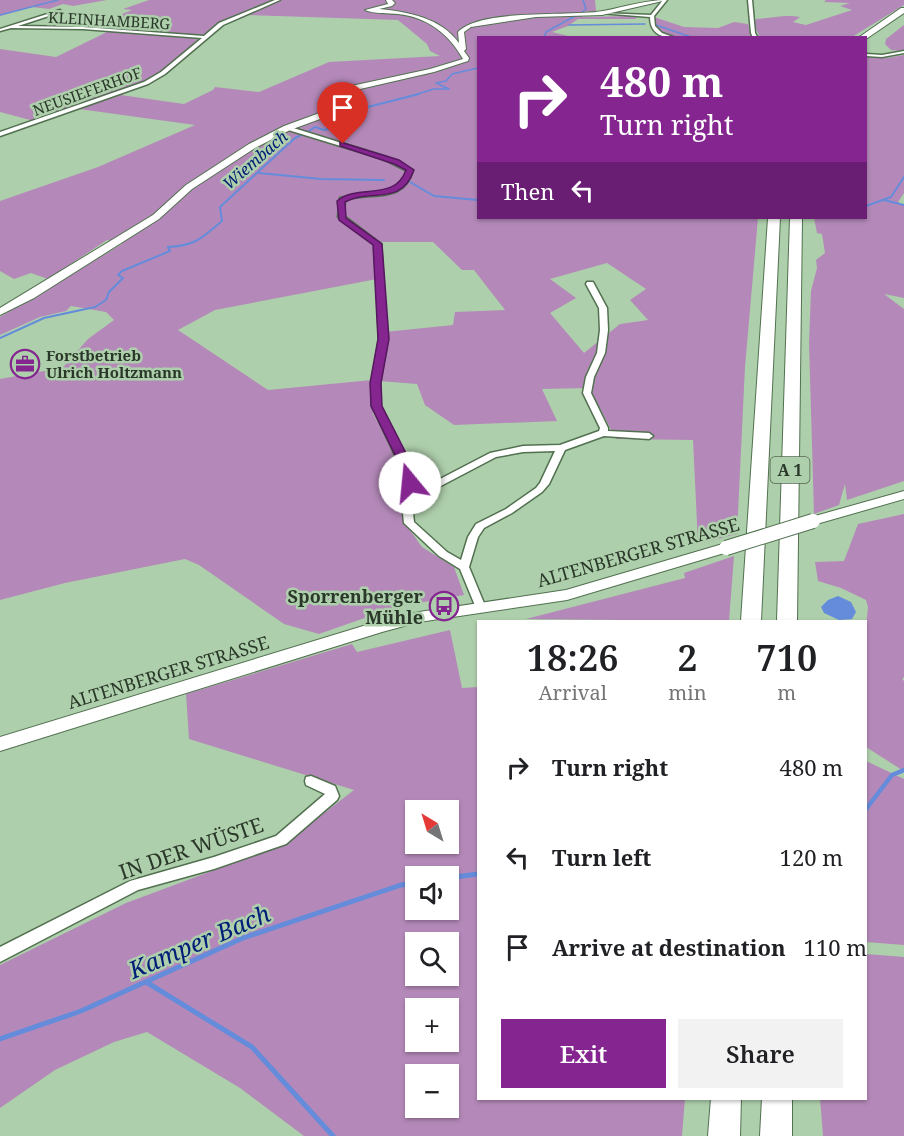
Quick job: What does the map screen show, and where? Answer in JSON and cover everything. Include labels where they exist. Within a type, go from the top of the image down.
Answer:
[{"type":"highway","points":[[865,36],[904,10]]},
{"type":"highway","points":[[867,50],[904,18]]},
{"type":"highway","name":"A 1","points":[[751,620],[773,224]]},
{"type":"highway","name":"A 1","points":[[787,620],[796,225]]},
{"type":"highway","points":[[724,1136],[726,1100]]},
{"type":"highway","points":[[776,1136],[777,1100]]},
{"type":"main road","points":[[0,312],[156,217],[178,196],[221,166],[287,128],[328,112],[332,109],[337,95],[351,87],[432,72],[463,62],[466,58],[448,32],[423,19],[403,13],[368,10],[390,5],[392,3],[389,0]]},
{"type":"main road","points":[[460,50],[464,49],[460,39],[461,32],[469,26],[536,15],[602,13],[634,4],[665,0]]},
{"type":"main road","name":"ALTENBERGER STRASSE","points":[[0,744],[379,627],[419,617],[567,595],[904,495]]},
{"type":"street","name":"NEUSIEFERHOF","points":[[0,134],[146,83],[163,73],[204,37],[226,22],[278,0]]},
{"type":"street","points":[[665,0],[652,16],[651,27],[669,36]]},
{"type":"street","points":[[750,0],[755,36]]},
{"type":"street","points":[[787,0],[819,4]]},
{"type":"street","name":"KLEINHAMBERG","points":[[0,30],[60,11]]},
{"type":"street","points":[[602,13],[652,16]]},
{"type":"street","name":"KLEINHAMBERG","points":[[12,27],[83,28],[204,37]]},
{"type":"street","points":[[867,51],[882,56],[904,52]]},
{"type":"street","points":[[287,128],[385,158],[410,170],[406,180],[393,192],[351,196],[341,201],[342,219],[378,244],[383,339],[376,383],[376,406],[404,461],[411,498],[408,513],[410,523],[443,554],[464,567],[481,608]]},
{"type":"street","points":[[590,284],[603,308],[604,330],[601,353],[590,377],[587,393],[604,428],[603,433]]},
{"type":"street","points":[[411,498],[493,455],[523,449],[561,448],[603,433],[649,436]]},
{"type":"street","points":[[464,567],[477,529],[539,490],[561,448]]},
{"type":"street","name":"IN DER WÜSTE","points":[[0,955],[135,885],[214,863],[281,840],[332,796],[330,790],[311,781]]},
{"type":"shaded area","points":[[0,0],[107,0],[73,6],[63,4],[49,9],[32,7],[0,16]]},
{"type":"shaded area","points":[[149,0],[277,0],[225,21],[202,36],[87,28],[132,10],[123,9]]},
{"type":"shaded area","points":[[282,0],[595,0],[596,11],[585,12],[582,17],[638,16],[635,19],[578,19],[552,32],[568,36],[477,36],[477,219],[758,219],[745,367],[737,534],[698,544],[693,440],[616,439],[589,388],[542,389],[557,421],[454,425],[425,405],[417,384],[379,381],[385,332],[453,325],[455,312],[505,310],[474,270],[462,270],[433,242],[381,242],[346,218],[345,198],[340,198],[339,220],[374,243],[377,279],[215,310],[178,330],[268,390],[372,380],[373,414],[395,452],[405,492],[407,526],[422,547],[454,567],[464,595],[396,607],[319,634],[284,624],[199,565],[185,559],[65,583],[0,600],[0,379],[44,371],[59,372],[88,339],[114,320],[106,312],[71,306],[66,311],[40,317],[0,335],[0,317],[122,244],[107,240],[48,279],[31,273],[14,279],[0,271],[0,201],[98,167],[195,125],[79,109],[121,95],[184,104],[215,87],[259,92],[329,62],[440,56],[430,51],[427,44],[398,20],[245,15]],"holes":[[[607,263],[646,289],[630,300],[648,320],[620,324],[584,353],[550,313],[576,298],[550,279]]]},
{"type":"shaded area","points":[[826,0],[904,0],[904,5],[854,36],[760,36],[754,25],[756,19],[789,16],[800,17],[793,22],[806,25],[852,10],[840,6],[850,3],[824,2]]},
{"type":"shaded area","points":[[654,17],[684,27],[718,28],[734,22],[748,24],[751,36],[674,36],[662,33],[653,27]]},
{"type":"shaded area","points":[[904,25],[904,51],[891,50],[885,44],[886,39]]},
{"type":"shaded area","points":[[109,31],[199,38],[163,73],[145,83],[34,121],[0,112],[0,49],[56,57]]},
{"type":"shaded area","points":[[868,55],[887,58],[904,55],[904,193],[898,202],[904,206],[904,298],[884,294],[904,309],[904,481],[847,500],[845,484],[839,505],[814,514],[809,343],[811,291],[817,268],[816,260],[825,253],[822,234],[817,233],[814,219],[867,219]]},
{"type":"shaded area","points":[[904,514],[904,677],[902,679],[904,681],[904,769],[902,770],[867,748],[868,607],[866,600],[841,588],[818,581],[815,562],[844,561],[858,524]]},
{"type":"shaded area","points":[[734,556],[729,620],[526,619],[685,578],[684,573]]},
{"type":"shaded area","points":[[450,630],[462,688],[477,687],[477,1100],[685,1100],[682,1136],[304,1136],[240,1088],[147,1032],[114,1042],[55,1070],[0,1108],[0,965],[126,903],[284,844],[354,790],[189,739],[186,694],[352,644],[357,652]]},
{"type":"shaded area","points":[[867,761],[904,779],[904,945],[867,942]]},
{"type":"shaded area","points":[[867,954],[904,957],[904,1136],[823,1136],[820,1100],[867,1100]]},
{"type":"water","points":[[838,596],[851,602],[856,612],[852,619],[839,620],[824,613],[821,607],[828,600]]},
{"type":"waterway","points":[[0,15],[58,0]]},
{"type":"waterway","name":"Wiembach","points":[[580,14],[586,9],[583,0]]},
{"type":"waterway","name":"Wiembach","points":[[545,36],[546,32],[575,16]]},
{"type":"waterway","points":[[569,25],[645,24]]},
{"type":"waterway","points":[[656,25],[688,36]]},
{"type":"waterway","name":"Wiembach","points":[[411,96],[434,89],[449,89],[436,83],[446,81],[452,74],[477,68]]},
{"type":"waterway","name":"Wiembach","points":[[309,131],[315,127],[324,130],[338,126],[352,111],[419,94]]},
{"type":"waterway","name":"Wiembach","points":[[0,338],[44,318],[95,307],[106,300],[109,292],[123,278],[118,275],[122,271],[170,251],[168,247],[192,243],[203,236],[222,221],[220,207],[295,138],[303,134]]},
{"type":"waterway","points":[[259,173],[321,179],[384,180]]},
{"type":"waterway","points":[[867,206],[891,197],[904,177]]},
{"type":"waterway","points":[[410,182],[434,196],[477,200]]},
{"type":"waterway","points":[[884,200],[904,205]]},
{"type":"waterway","name":"Kamper Bach","points":[[867,808],[892,775],[904,770]]},
{"type":"waterway","name":"Kamper Bach","points":[[459,877],[477,874]]},
{"type":"waterway","name":"Kamper Bach","points":[[0,1039],[81,1011],[243,938],[405,884]]},
{"type":"waterway","points":[[146,982],[252,1047],[333,1136]]},
{"type":"place","name":"Forstbetrieb Ulrich Holtzmann","points":[[25,364]]},
{"type":"place","name":"Sporrenberger Mühle","points":[[444,606]]},
{"type":"route","points":[[343,144],[396,162],[410,170],[406,180],[393,192],[342,199],[341,217],[378,244],[383,339],[376,383],[376,406],[404,461],[410,483]]}]
